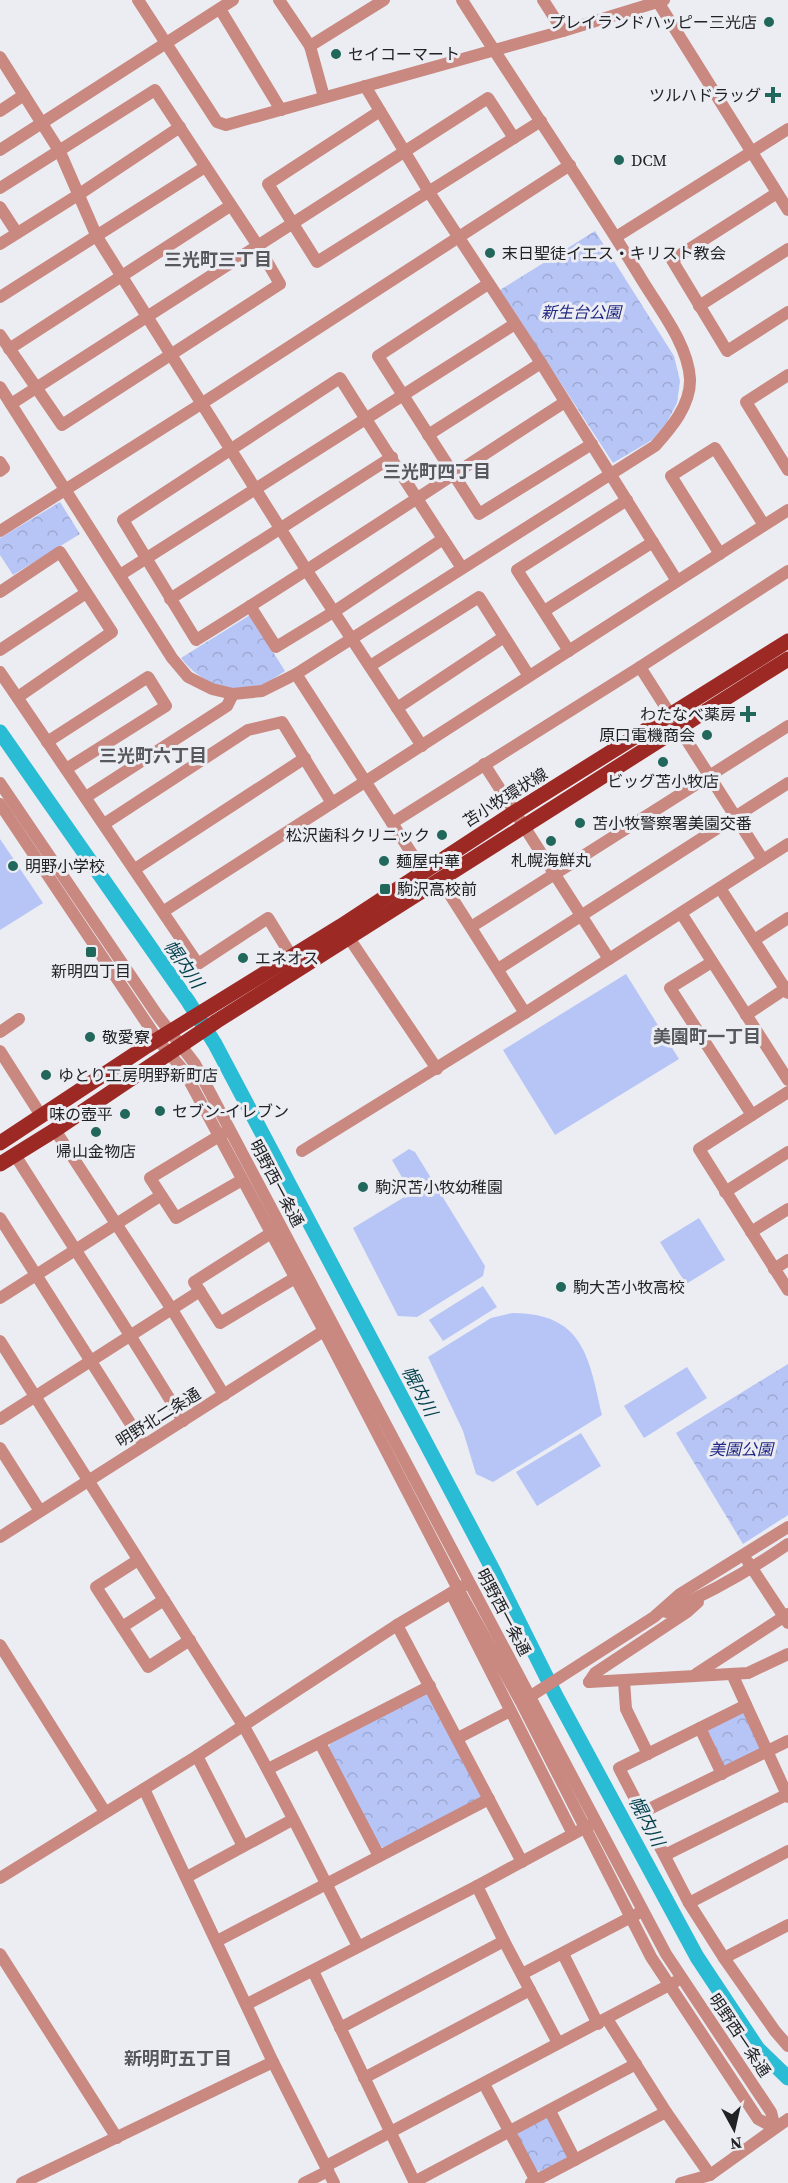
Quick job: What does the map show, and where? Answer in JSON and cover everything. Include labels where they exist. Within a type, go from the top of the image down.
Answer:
[{"type":"main road","name":"苫小牧環状線","points":[[0,1164],[55,1130],[217,1021],[345,931],[423,871],[788,641]]},
{"type":"main road","name":"苫小牧環状線","points":[[0,1143],[209,1007],[292,957],[440,879],[788,659]]},
{"type":"street","points":[[138,0],[217,122],[226,125],[563,31],[627,5],[661,1],[788,210]]},
{"type":"street","points":[[0,150],[233,0]]},
{"type":"street","points":[[279,0],[310,46],[324,97]]},
{"type":"street","points":[[310,46],[370,4],[384,0]]},
{"type":"street","points":[[0,387],[172,658],[188,677],[212,689],[233,694],[262,691],[296,674],[655,446],[670,430],[685,406],[690,381],[685,351],[616,237],[462,0]]},
{"type":"street","points":[[543,0],[563,31]]},
{"type":"street","points":[[220,9],[281,110]]},
{"type":"street","points":[[0,57],[60,152],[97,237],[201,404],[232,448],[307,571],[422,746]]},
{"type":"street","points":[[365,86],[429,192],[541,363],[677,581]]},
{"type":"street","points":[[0,188],[155,90],[258,246],[280,284],[172,356],[62,424],[0,335]]},
{"type":"street","points":[[0,111],[24,95]]},
{"type":"street","points":[[11,404],[488,98],[514,138]]},
{"type":"street","points":[[380,111],[268,184],[317,262],[541,121]]},
{"type":"street","points":[[0,244],[180,127]]},
{"type":"street","points":[[616,237],[788,129]]},
{"type":"street","points":[[0,531],[570,165]]},
{"type":"street","points":[[0,297],[205,167]]},
{"type":"street","points":[[777,192],[672,260],[727,351],[788,312]]},
{"type":"street","points":[[9,349],[230,206]]},
{"type":"street","points":[[0,207],[17,233]]},
{"type":"street","points":[[699,306],[788,249]]},
{"type":"street","points":[[488,284],[378,356],[453,474],[479,514],[592,444]]},
{"type":"street","points":[[120,575],[515,324]]},
{"type":"street","points":[[428,435],[541,363]]},
{"type":"street","points":[[788,375],[746,402],[788,470]]},
{"type":"street","points":[[462,568],[443,539],[418,498],[392,457],[340,378],[123,520],[196,640],[307,571],[418,498],[453,474],[565,402]]},
{"type":"street","points":[[776,451],[788,443]]},
{"type":"street","points":[[720,554],[671,476],[715,448],[764,525]]},
{"type":"street","points":[[170,599],[392,457]]},
{"type":"street","points":[[0,462],[4,468],[0,471]]},
{"type":"street","points":[[569,651],[517,570],[627,500]]},
{"type":"street","points":[[164,911],[788,510]]},
{"type":"street","points":[[250,606],[276,647],[335,611],[443,539]]},
{"type":"street","points":[[544,612],[653,542]]},
{"type":"street","points":[[0,592],[60,552],[112,632],[18,697]]},
{"type":"street","points":[[392,823],[788,571]]},
{"type":"street","points":[[0,650],[86,592]]},
{"type":"street","points":[[370,666],[479,597],[529,676]]},
{"type":"street","points":[[397,708],[504,637]]},
{"type":"street","points":[[640,667],[763,860]]},
{"type":"street","points":[[0,672],[198,964],[268,918],[292,957]]},
{"type":"street","points":[[296,674],[423,871]]},
{"type":"street","points":[[48,742],[148,677],[166,705],[66,769]]},
{"type":"street","points":[[86,797],[227,706],[233,694]]},
{"type":"street","points":[[104,824],[248,730],[282,722],[332,803]]},
{"type":"street","points":[[471,927],[788,726]]},
{"type":"street","points":[[135,869],[304,758]]},
{"type":"street","points":[[484,764],[609,959]]},
{"type":"street","name":"明野西一条通","points":[[0,783],[170,1032]]},
{"type":"street","points":[[498,969],[788,783]]},
{"type":"street","name":"明野西一条通","points":[[0,804],[195,1064],[230,1130],[276,1230],[295,1278],[329,1328],[454,1591],[530,1698],[578,1831],[669,1986],[758,2119],[775,2128]]},
{"type":"street","points":[[302,1151],[437,1069],[788,844]]},
{"type":"street","points":[[440,879],[525,1013]]},
{"type":"street","points":[[720,888],[787,990],[746,1015]]},
{"type":"street","points":[[681,913],[788,1080]]},
{"type":"street","points":[[754,940],[788,918]]},
{"type":"street","points":[[345,931],[437,1069]]},
{"type":"street","points":[[712,962],[670,988],[752,1115]]},
{"type":"street","points":[[0,1032],[19,1019]]},
{"type":"street","name":"明野西一条通","points":[[180,1045],[184,1071],[242,1180],[276,1230],[469,1582],[666,1954],[771,2112],[775,2128]]},
{"type":"street","points":[[0,1051],[42,1117]]},
{"type":"street","points":[[788,1092],[699,1149],[788,1290]]},
{"type":"street","points":[[55,1130],[171,1308],[224,1395]]},
{"type":"street","points":[[230,1130],[150,1178],[176,1218],[242,1180]]},
{"type":"street","points":[[725,1192],[788,1152]]},
{"type":"street","points":[[15,1155],[74,1250],[132,1336],[183,1421]]},
{"type":"street","points":[[0,1298],[160,1196]]},
{"type":"street","points":[[751,1232],[788,1209]]},
{"type":"street","points":[[0,1218],[144,1445]]},
{"type":"street","points":[[276,1230],[194,1282],[220,1323],[295,1278]]},
{"type":"street","points":[[774,1269],[788,1260]]},
{"type":"street","points":[[0,1419],[200,1291]]},
{"type":"street","name":"明野北二条通","points":[[0,1537],[329,1328]]},
{"type":"street","points":[[0,1341],[243,1725],[268,1769],[358,1946]]},
{"type":"street","points":[[0,1448],[40,1511]]},
{"type":"street","points":[[530,1698],[654,1617],[680,1594],[788,1527]]},
{"type":"street","points":[[654,1617],[705,1595],[752,1569],[788,1544]]},
{"type":"street","points":[[695,1674],[787,1618],[744,1556]]},
{"type":"street","points":[[138,1560],[96,1587],[148,1667],[190,1640]]},
{"type":"street","points":[[0,1878],[197,1756],[397,1625],[469,1582]]},
{"type":"street","points":[[454,1591],[510,1711],[578,1831]]},
{"type":"street","points":[[705,1595],[687,1612],[595,1673],[589,1682],[695,1674],[748,1673],[788,1654]]},
{"type":"street","points":[[122,1627],[164,1599]]},
{"type":"street","points":[[397,1625],[522,1862]]},
{"type":"street","points":[[0,1645],[105,1812]]},
{"type":"street","points":[[665,1855],[788,1795],[732,1674]]},
{"type":"street","points":[[624,1681],[627,1709],[648,1754]]},
{"type":"street","points":[[268,1769],[430,1686]]},
{"type":"street","points":[[746,1705],[620,1768],[689,1903],[724,1958],[788,2046]]},
{"type":"street","points":[[458,1738],[510,1711]]},
{"type":"street","points":[[700,1728],[722,1773]]},
{"type":"street","points":[[643,1812],[788,1741]]},
{"type":"street","points":[[320,1743],[380,1856]]},
{"type":"street","points":[[197,1756],[243,1846]]},
{"type":"street","points":[[144,1789],[273,2062],[329,2173]]},
{"type":"street","points":[[217,1941],[489,1799]]},
{"type":"street","points":[[187,1876],[292,1820]]},
{"type":"street","points":[[247,2004],[596,1822]]},
{"type":"street","points":[[689,1903],[788,1851]]},
{"type":"street","points":[[477,1886],[558,2043]]},
{"type":"street","points":[[522,1974],[644,1911]]},
{"type":"street","points":[[724,1958],[788,1925]]},
{"type":"street","points":[[340,2028],[504,1941]]},
{"type":"street","points":[[0,1954],[117,2138]]},
{"type":"street","points":[[563,1954],[602,2022],[636,2064],[710,2175]]},
{"type":"street","points":[[313,1971],[415,2183],[636,2064]]},
{"type":"street","points":[[304,2183],[329,2173],[391,2132],[682,1978]]},
{"type":"street","points":[[364,2078],[530,1989]]},
{"type":"street","points":[[775,2031],[788,2025]]},
{"type":"street","points":[[22,2183],[273,2062]]},
{"type":"street","points":[[484,2084],[534,2182],[666,2112]]},
{"type":"street","points":[[550,2110],[575,2160]]},
{"type":"street","points":[[681,2183],[710,2175],[788,2120]]},
{"type":"green space","name":"新生台公園","points":[[595,231],[674,356],[680,381],[677,403],[666,424],[652,440],[613,463],[500,290]]},
{"type":"green space","points":[[60,502],[80,534],[13,575],[0,555],[0,538]]},
{"type":"green space","points":[[250,615],[285,671],[273,679],[249,689],[227,688],[206,680],[181,658]]},
{"type":"green space","name":"明野小学校","points":[[0,839],[43,903],[0,930]]},
{"type":"green space","points":[[626,974],[679,1059],[555,1135],[503,1050]]},
{"type":"green space","points":[[409,1149],[415,1152],[485,1266],[483,1276],[417,1317],[398,1316],[353,1228],[411,1193],[392,1160]]},
{"type":"green space","points":[[699,1218],[725,1260],[686,1284],[660,1242]]},
{"type":"green space","points":[[483,1286],[497,1307],[443,1341],[429,1320]]},
{"type":"green space","points":[[512,1313],[536,1315],[555,1321],[569,1330],[587,1358],[602,1415],[493,1482],[476,1474],[463,1431],[428,1357],[491,1318]]},
{"type":"green space","name":"美園公園","points":[[788,1364],[788,1515],[743,1544],[676,1433]]},
{"type":"green space","points":[[687,1367],[707,1398],[644,1438],[624,1406]]},
{"type":"green space","points":[[581,1433],[601,1466],[537,1506],[516,1472]]},
{"type":"green space","points":[[425,1692],[430,1695],[482,1795],[481,1798],[386,1848],[379,1847],[328,1748],[330,1744]]},
{"type":"green space","points":[[746,1705],[767,1752],[722,1774],[700,1728]]},
{"type":"green space","points":[[547,2118],[569,2156],[567,2160],[540,2172],[536,2170],[517,2135]]},
{"type":"waterway","name":"幌内川","points":[[0,732],[188,1001],[215,1044],[493,1570],[556,1696],[697,1957],[758,2049],[788,2078]]},
{"type":"place","name":"プレイランドハッピー三光店","points":[[769,22]]},
{"type":"place","name":"セイコーマート","points":[[336,54]]},
{"type":"place","name":"ツルハドラッグ","points":[[773,95]]},
{"type":"place","name":"DCM","points":[[619,160]]},
{"type":"place","name":"末日聖徒イエス・キリスト教会","points":[[490,253]]},
{"type":"place","name":"わたなべ薬房","points":[[748,714]]},
{"type":"place","name":"原口電機商会","points":[[707,735]]},
{"type":"place","name":"ビッグ苫小牧店","points":[[663,762]]},
{"type":"place","name":"苫小牧警察署美園交番","points":[[580,823]]},
{"type":"place","name":"松沢歯科クリニック","points":[[442,835]]},
{"type":"place","name":"札幌海鮮丸","points":[[551,841]]},
{"type":"place","name":"麺屋中華","points":[[384,861]]},
{"type":"place","name":"明野小学校","points":[[13,866]]},
{"type":"place","name":"駒沢高校前","points":[[385,889]]},
{"type":"place","name":"新明四丁目","points":[[91,952]]},
{"type":"place","name":"エネオス","points":[[243,958]]},
{"type":"place","name":"敬愛寮","points":[[90,1037]]},
{"type":"place","name":"ゆとり工房明野新町店","points":[[46,1075]]},
{"type":"place","name":"セブン-イレブン","points":[[160,1111]]},
{"type":"place","name":"味の壺平","points":[[125,1114]]},
{"type":"place","name":"帰山金物店","points":[[96,1132]]},
{"type":"place","name":"駒沢苫小牧幼稚園","points":[[363,1187]]},
{"type":"place","name":"駒大苫小牧高校","points":[[561,1287]]},
{"type":"district","name":"三光町三丁目","points":[[218,259]]},
{"type":"district","name":"三光町四丁目","points":[[437,471]]},
{"type":"district","name":"三光町六丁目","points":[[153,755]]},
{"type":"district","name":"美園町一丁目","points":[[707,1036]]},
{"type":"district","name":"新明町五丁目","points":[[178,2058]]}]
